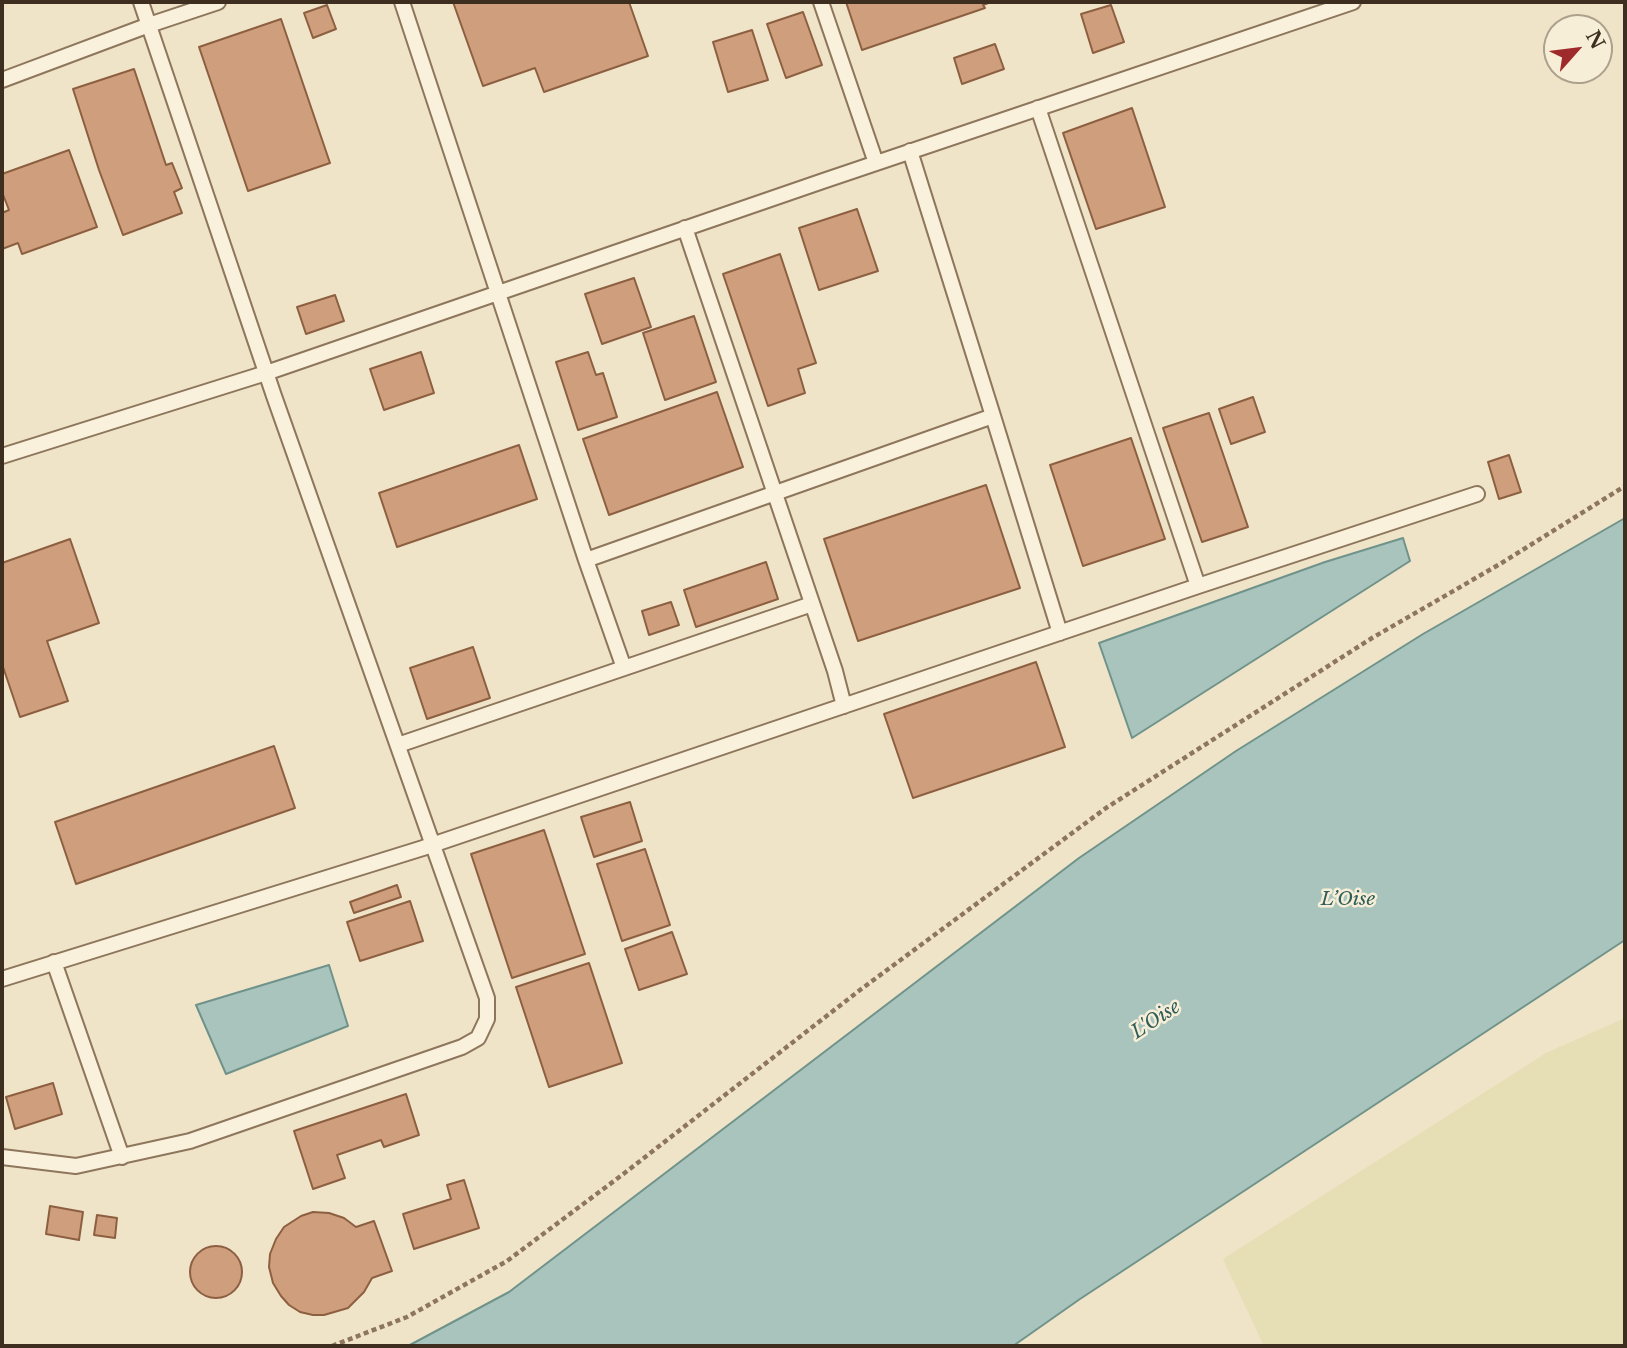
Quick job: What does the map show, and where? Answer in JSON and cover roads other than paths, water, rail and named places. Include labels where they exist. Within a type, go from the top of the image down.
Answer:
[{"type":"lane","points":[[2,1157],[76,1166],[190,1142],[462,1047],[478,1038],[487,1019],[488,998],[267,373],[141,2]]},
{"type":"lane","points":[[2,80],[218,2]]},
{"type":"lane","points":[[402,2],[624,668]]},
{"type":"lane","points":[[821,2],[876,163]]},
{"type":"lane","points":[[2,456],[267,373],[1353,2]]},
{"type":"lane","points":[[1038,108],[1198,586]]},
{"type":"lane","points":[[911,151],[1060,633]]},
{"type":"lane","points":[[685,228],[835,671],[844,706]]},
{"type":"lane","points":[[586,560],[993,416]]},
{"type":"lane","points":[[2,979],[434,845],[1477,494]]},
{"type":"lane","points":[[398,745],[812,604]]},
{"type":"lane","points":[[54,962],[122,1157]]},
{"type":"water","name":"L’Oise","points":[[1625,518],[1625,940],[1080,1299],[1013,1346],[408,1346],[509,1292],[1079,858],[1236,751],[1423,634]]},
{"type":"water","points":[[1403,538],[1410,561],[1132,738],[1099,643],[1325,562]]},
{"type":"water","points":[[329,965],[348,1026],[226,1074],[196,1005]]},
{"type":"water label","name":"L'Oise","points":[[1156,1020]]}]
